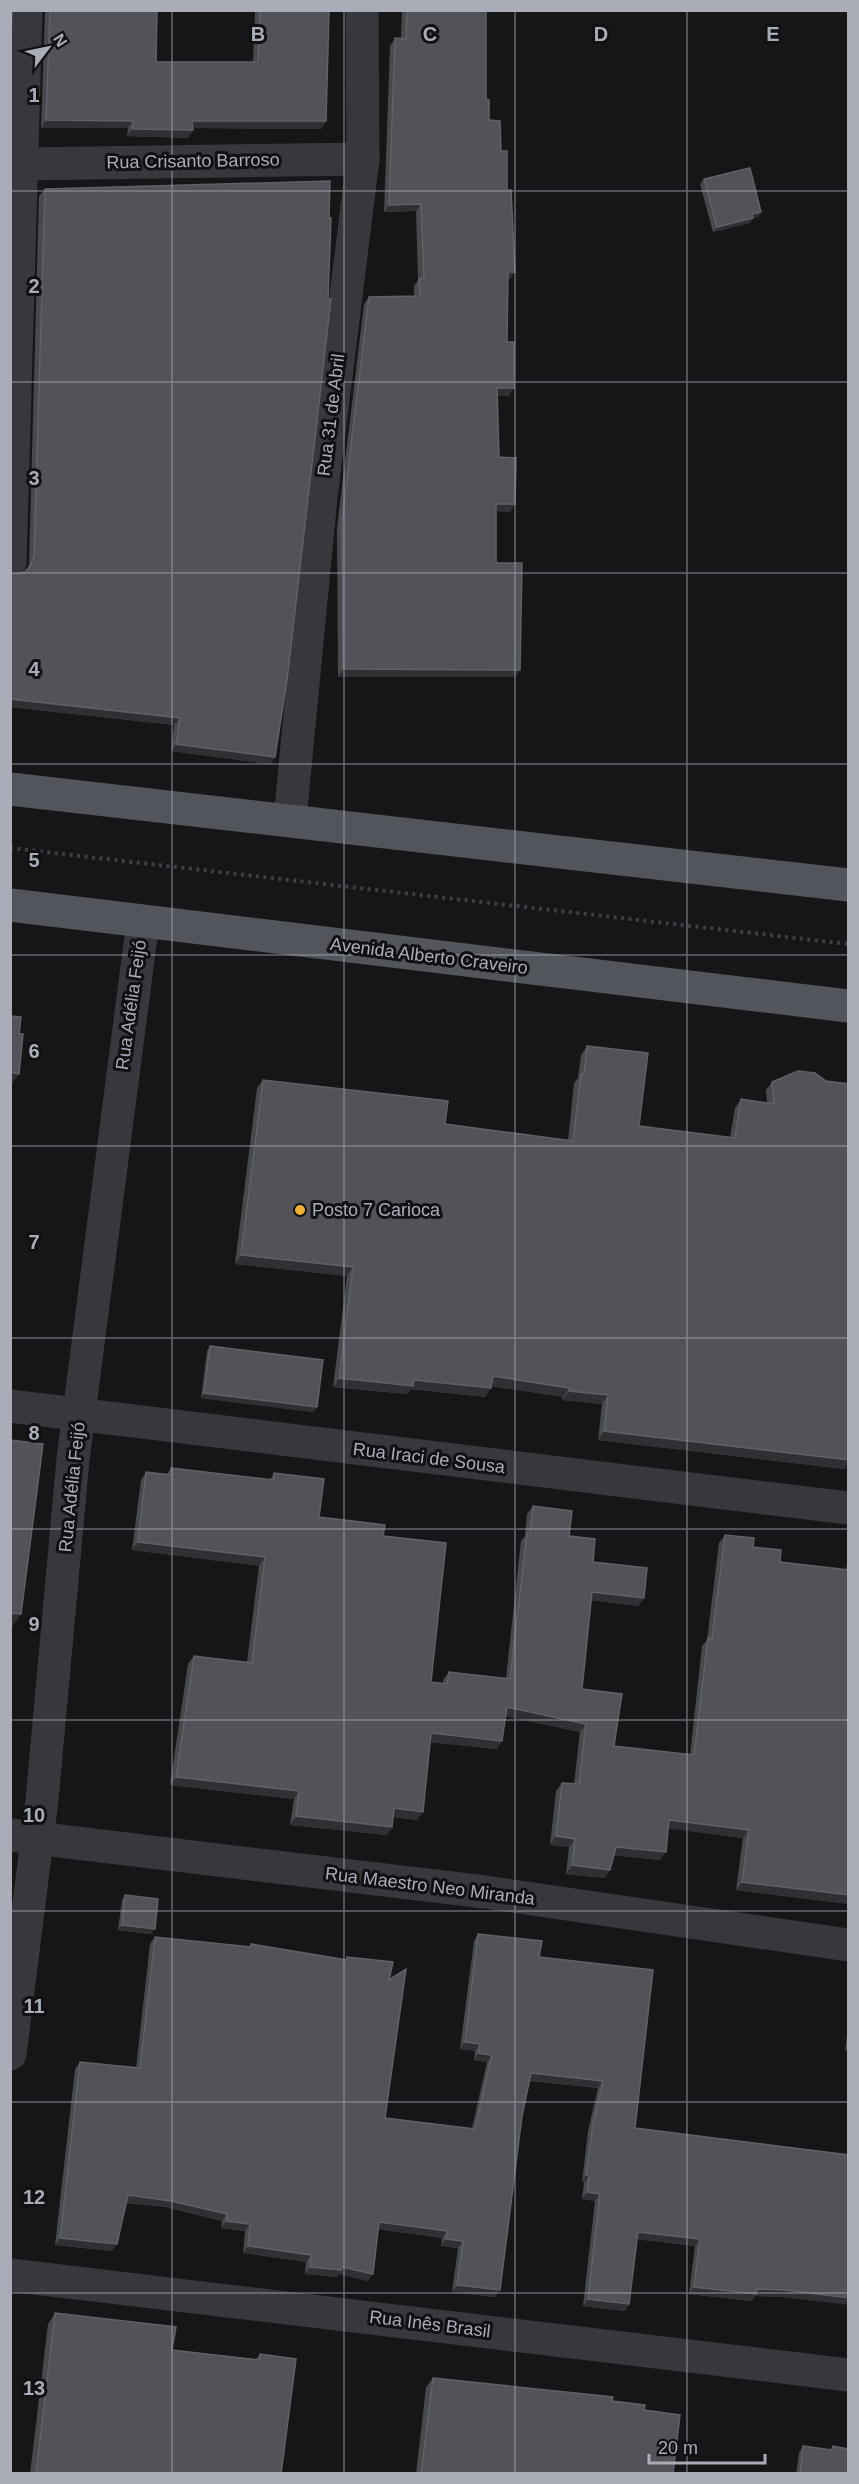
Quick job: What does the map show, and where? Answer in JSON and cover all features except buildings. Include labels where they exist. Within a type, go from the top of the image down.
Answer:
[{"type":"main road","points":[[10,789],[290,819],[849,885]]},
{"type":"main road","name":"Avenida Alberto Craveiro","points":[[10,905],[849,1006]]},
{"type":"street","points":[[10,563],[26,10]]},
{"type":"street","name":"Rua 31 de Abril","points":[[290,819],[321,497],[363,159],[362,10]]},
{"type":"street","name":"Rua Crisanto Barroso","points":[[23,164],[363,159]]},
{"type":"street","name":"Rua Adélia Feijó","points":[[10,2054],[24,1837],[143,921]]},
{"type":"street","name":"Rua Iraci de Sousa","points":[[10,1406],[118,1421],[849,1508]]},
{"type":"street","name":"Rua Maestro Neo Miranda","points":[[24,1837],[485,1892],[849,1945]]},
{"type":"street","name":"Rua Inês Brasil","points":[[10,2275],[849,2375]]},
{"type":"path","points":[[10,848],[849,944]]},
{"type":"place","name":"Posto 7 Carioca","points":[[300,1210]]}]
